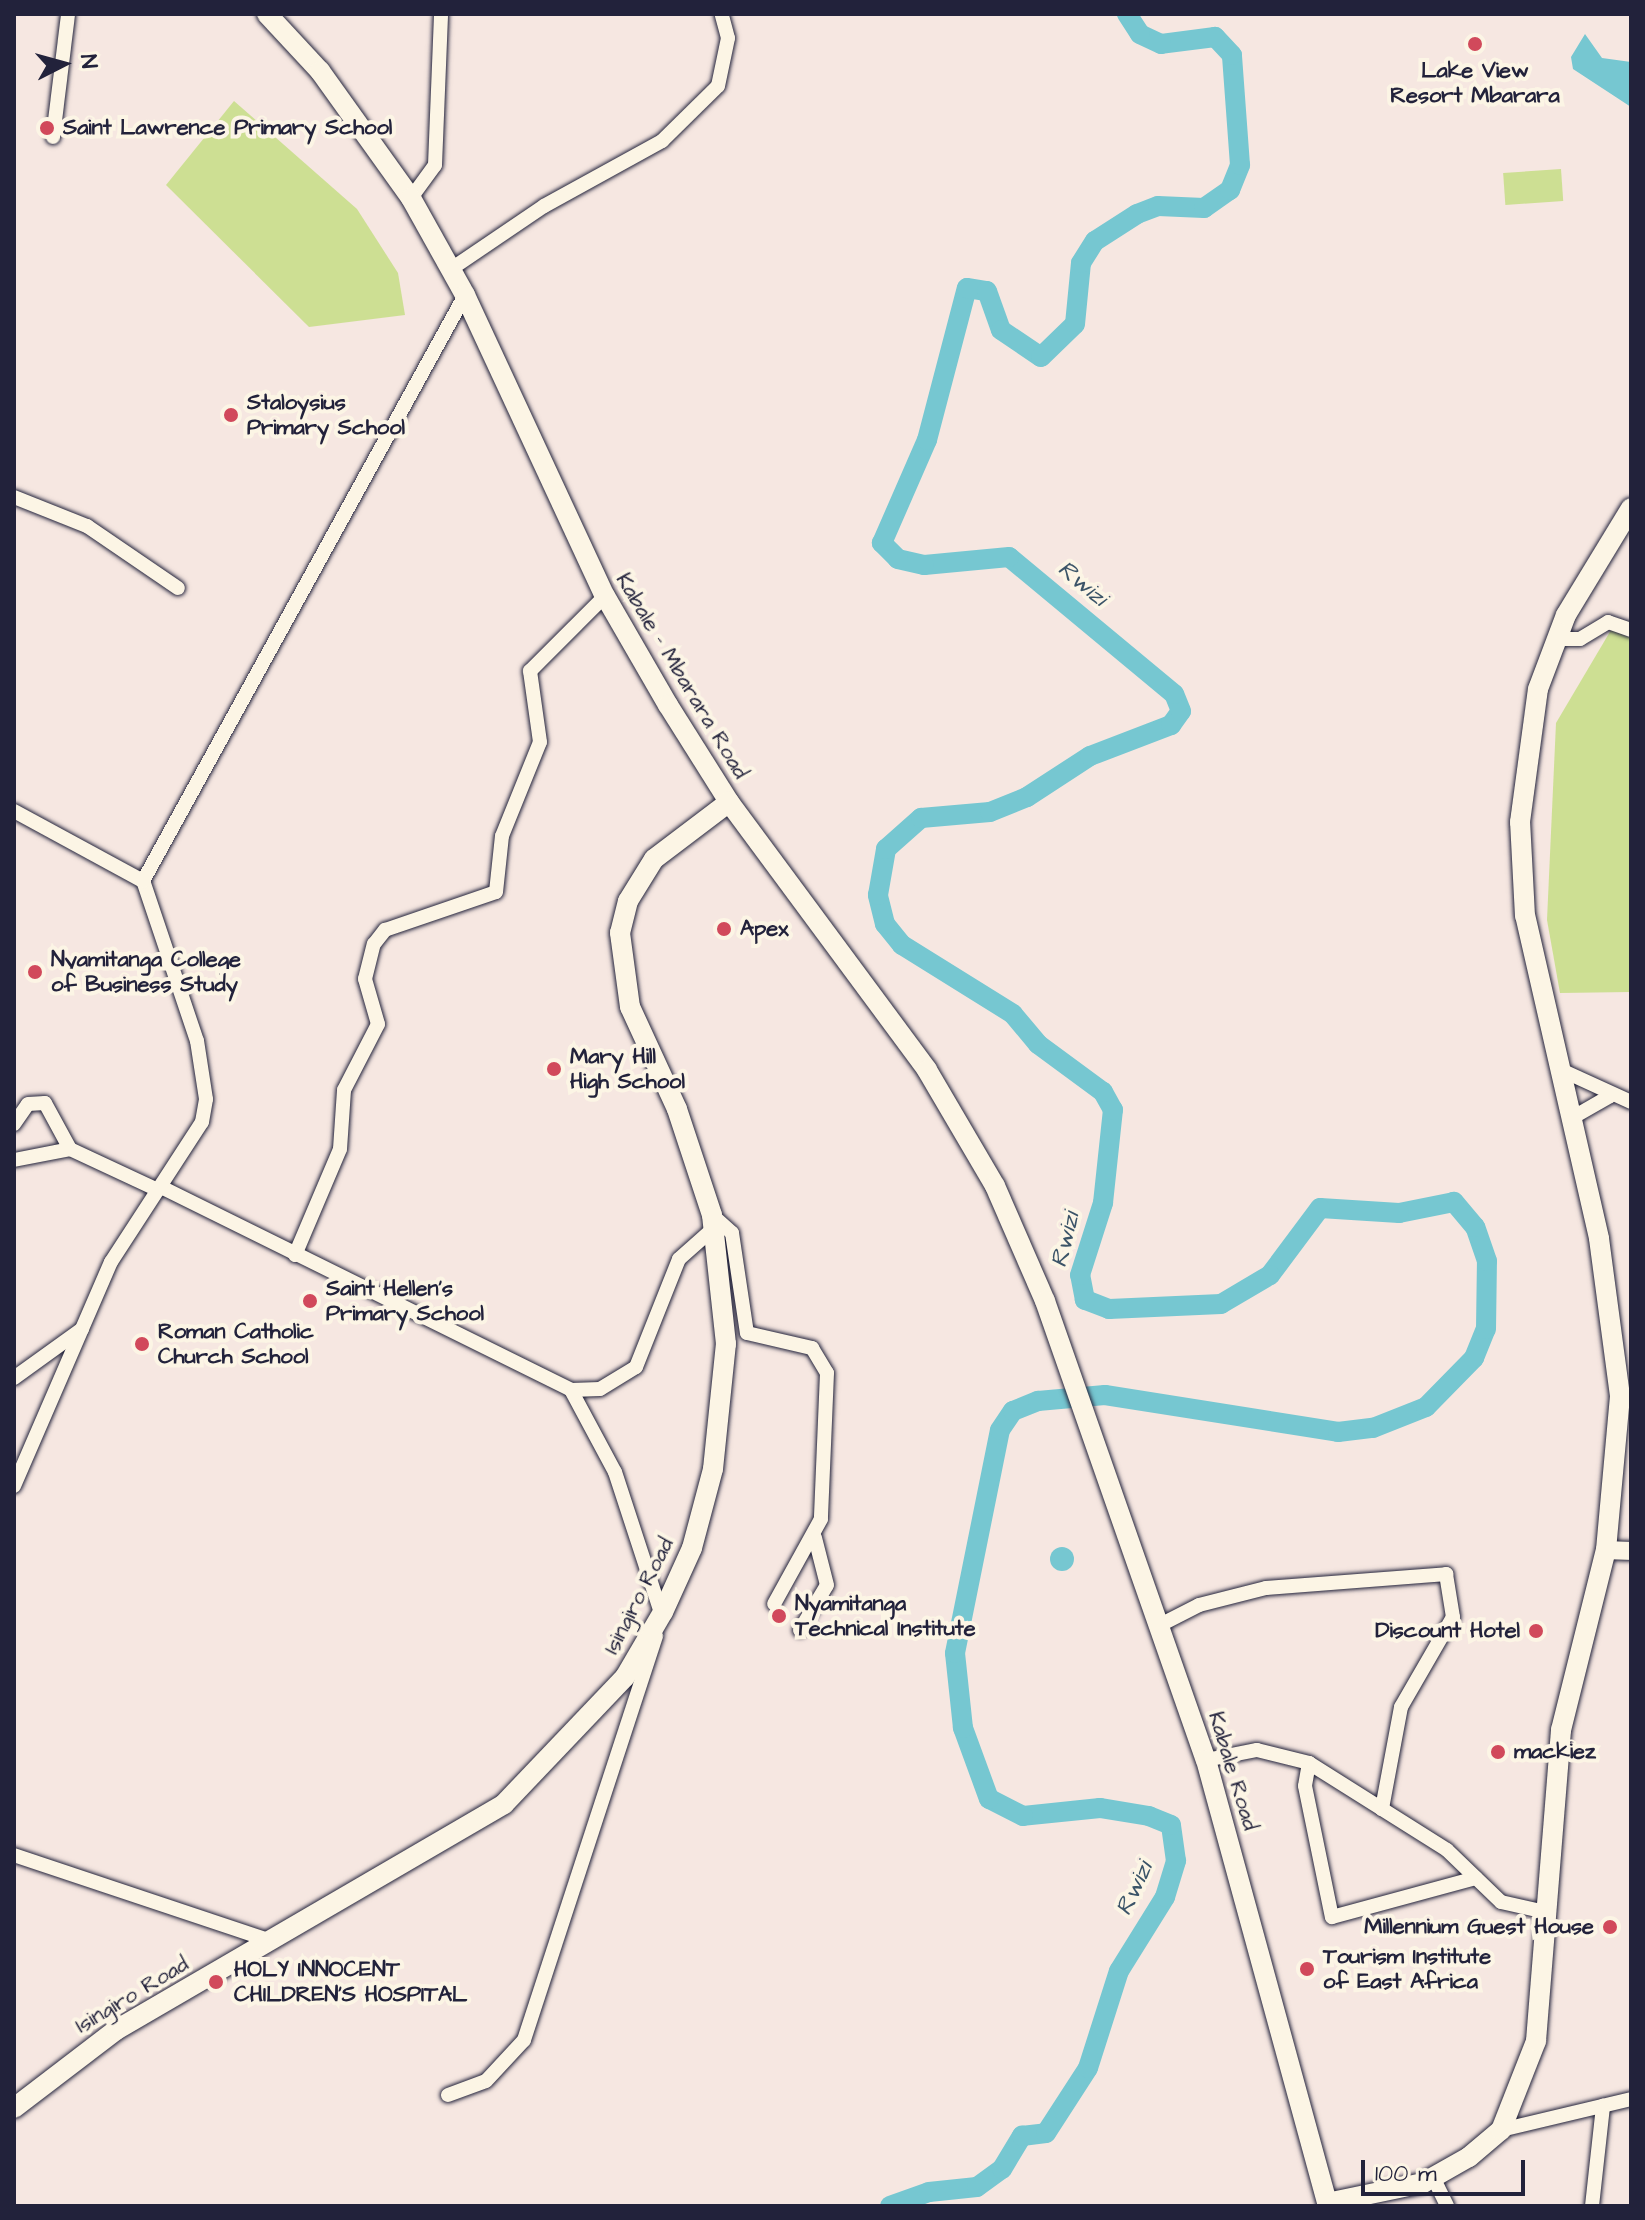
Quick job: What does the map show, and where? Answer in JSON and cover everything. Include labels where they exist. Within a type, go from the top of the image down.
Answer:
[{"type":"main road","name":"Kabale - Mbarara Road","points":[[267,14],[320,71],[411,198],[465,295],[605,596],[729,802],[971,1141],[1065,1358]]},
{"type":"main road","points":[[1328,2205],[1371,2200],[1435,2182],[1506,2131],[1544,2034],[1541,1911],[1561,1730],[1606,1550],[1618,1453],[1616,1331],[1525,916],[1520,822],[1538,689],[1557,639],[1631,508]]},
{"type":"main road","name":"Isingiro Road","points":[[14,2108],[116,2030],[504,1804],[625,1677],[663,1612],[692,1548],[724,1406],[726,1344],[713,1222],[677,1109],[630,1007],[620,933],[628,901],[654,859],[729,802]]},
{"type":"main road","name":"Kabale Road","points":[[1065,1358],[1206,1760],[1328,2205]]},
{"type":"main road","points":[[1320,2170],[1340,2188],[1371,2200]]},
{"type":"street","points":[[53,137],[68,14]]},
{"type":"street","points":[[411,198],[435,165],[441,14]]},
{"type":"street","points":[[451,269],[544,206],[662,141],[718,86],[728,38],[722,15]]},
{"type":"street","points":[[143,881],[465,295]]},
{"type":"street","points":[[14,497],[87,526],[178,588]]},
{"type":"street","points":[[295,1255],[340,1149],[344,1090],[378,1024],[365,979],[374,944],[385,930],[496,892],[502,836],[540,742],[530,671],[605,596]]},
{"type":"street","points":[[1557,639],[1580,639],[1608,622],[1631,630]]},
{"type":"street","points":[[14,811],[143,881],[197,1041],[206,1099],[202,1122],[111,1262],[14,1486]]},
{"type":"street","points":[[1559,1069],[1610,1096],[1631,1102]]},
{"type":"street","points":[[1570,1119],[1610,1096]]},
{"type":"street","points":[[14,1124],[28,1104],[45,1103],[70,1149]]},
{"type":"street","points":[[14,1160],[70,1149],[159,1188],[571,1390],[600,1389],[636,1367],[679,1259],[713,1222],[732,1233],[747,1333],[812,1348],[825,1360],[824,1506],[815,1538],[774,1604]]},
{"type":"street","points":[[14,1378],[82,1329]]},
{"type":"street","points":[[448,2095],[486,2081],[524,2040],[663,1612],[615,1472],[571,1390]]},
{"type":"street","points":[[800,1630],[827,1585],[815,1538]]},
{"type":"street","points":[[1606,1550],[1631,1551]]},
{"type":"street","points":[[1160,1625],[1199,1605],[1266,1588],[1446,1574],[1453,1617],[1401,1707],[1382,1809]]},
{"type":"street","points":[[1206,1760],[1257,1750],[1309,1763],[1382,1809],[1476,1878],[1501,1902],[1541,1911]]},
{"type":"street","points":[[1309,1763],[1305,1786],[1332,1917],[1476,1878]]},
{"type":"street","points":[[14,1855],[271,1941]]},
{"type":"street","points":[[1506,2131],[1631,2099]]},
{"type":"street","points":[[1592,2206],[1603,2106]]},
{"type":"street","points":[[1435,2182],[1447,2206]]},
{"type":"green space","points":[[234,101],[357,209],[398,273],[405,315],[309,327],[166,185]]},
{"type":"green space","points":[[1561,169],[1563,201],[1505,205],[1503,173]]},
{"type":"green space","points":[[1611,630],[1631,638],[1631,992],[1560,993],[1547,920],[1556,723]]},
{"type":"water","points":[[1585,34],[1602,58],[1631,62],[1631,107],[1573,69],[1571,57]]},
{"type":"water","points":[[1062,1547],[1071,1550],[1074,1559],[1071,1568],[1062,1571],[1053,1568],[1050,1559],[1053,1550]]},
{"type":"waterway","name":"Rwizi","points":[[890,2206],[929,2192],[977,2187],[1002,2169],[1022,2136],[1046,2133],[1088,2068],[1119,1971],[1165,1897],[1176,1861],[1171,1825],[1149,1816],[1100,1808],[1023,1816],[989,1799],[963,1728],[955,1653],[1000,1430],[1013,1411],[1038,1401],[1105,1395],[1338,1432],[1373,1428],[1426,1407],[1474,1358],[1486,1329],[1487,1261],[1475,1227],[1454,1202],[1399,1213],[1320,1208],[1270,1275],[1221,1304],[1109,1309],[1085,1300],[1080,1275],[1103,1203],[1113,1110],[1103,1092],[1038,1044],[1013,1014],[902,945],[885,924],[878,895],[886,849],[921,818],[990,812],[1027,797],[1090,756],[1171,725],[1181,711],[1174,694],[1009,557],[924,565],[898,559],[882,543],[927,440],[967,288],[987,291],[1001,330],[1041,357],[1075,324],[1081,263],[1095,241],[1137,214],[1158,206],[1204,208],[1230,190],[1240,165],[1232,55],[1215,37],[1161,44],[1140,34],[1127,14]]},
{"type":"place","name":"Lake View Resort Mbarara","points":[[1475,44]]},
{"type":"place","name":"Saint Lawrence Primary School","points":[[47,128]]},
{"type":"place","name":"Staloysius Primary School","points":[[231,415]]},
{"type":"place","name":"Apex","points":[[724,929]]},
{"type":"place","name":"Nyamitanga College of Business Study","points":[[35,972]]},
{"type":"place","name":"Mary Hill High School","points":[[554,1069]]},
{"type":"place","name":"Saint Hellen's Primary School","points":[[310,1301]]},
{"type":"place","name":"Roman Catholic Church School","points":[[142,1344]]},
{"type":"place","name":"Nyamitanga Technical Institute","points":[[779,1616]]},
{"type":"place","name":"Discount Hotel","points":[[1536,1631]]},
{"type":"place","name":"mackiez","points":[[1498,1752]]},
{"type":"place","name":"Millennium Guest House","points":[[1610,1927]]},
{"type":"place","name":"Tourism Institute of East Africa","points":[[1307,1969]]},
{"type":"place","name":"HOLY INNOCENT CHILDREN'S HOSPITAL","points":[[216,1982]]}]
